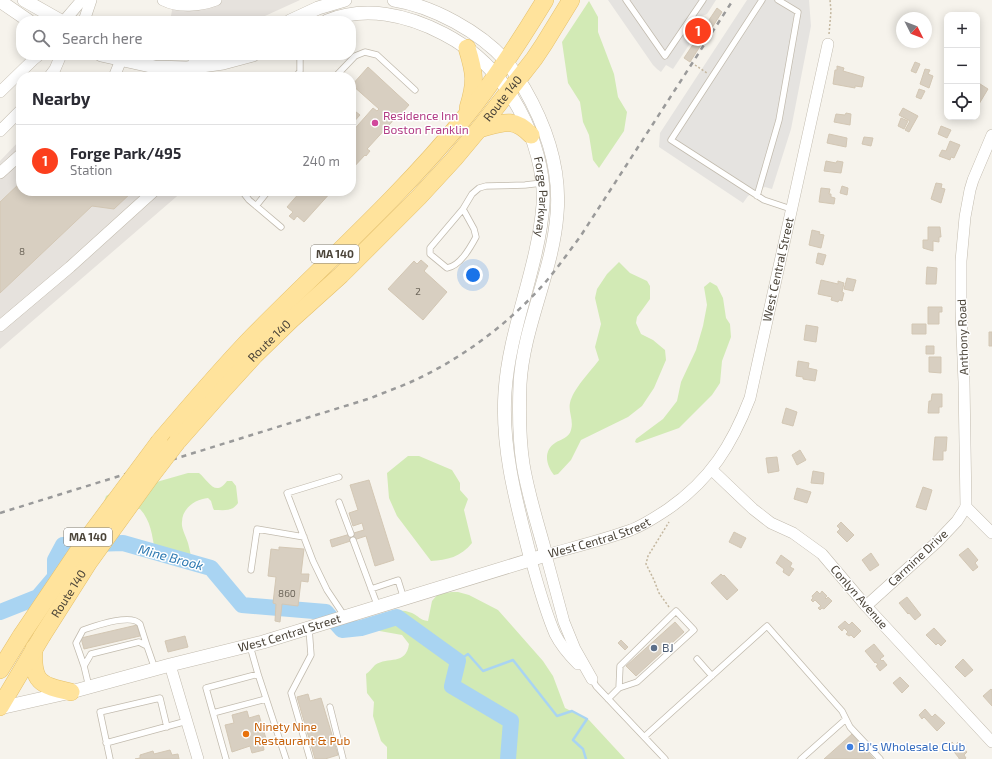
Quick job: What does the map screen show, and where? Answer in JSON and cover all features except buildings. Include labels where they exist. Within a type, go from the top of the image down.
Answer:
[{"type":"main road","name":"Route 140","points":[[0,670],[81,547],[159,442],[215,377],[253,336],[405,185],[465,117],[501,68],[544,0]]},
{"type":"main road","name":"Route 140","points":[[0,708],[38,642],[89,562],[177,442],[250,361],[291,320],[341,275],[419,197],[454,159],[544,44],[571,0]]},
{"type":"main road","points":[[465,117],[472,93],[474,77],[467,48]]},
{"type":"main road","points":[[479,129],[499,124],[512,123],[523,127],[531,136]]},
{"type":"main road","points":[[38,642],[33,665],[39,679],[50,687],[71,692]]},
{"type":"street","points":[[24,0],[52,16]]},
{"type":"street","points":[[68,16],[82,0]]},
{"type":"street","points":[[86,16],[91,0]]},
{"type":"street","points":[[164,0],[169,3],[190,3],[216,0]]},
{"type":"street","points":[[301,16],[318,8],[347,0]]},
{"type":"street","name":"Forge Parkway","points":[[394,0],[415,2],[462,27],[486,44],[501,68],[536,111],[548,139],[554,163],[558,212],[556,229],[525,348],[520,388],[523,464],[546,555]]},
{"type":"street","points":[[0,1],[22,16]]},
{"type":"street","name":"Forge Parkway","points":[[343,16],[350,14],[377,13],[410,20],[440,32],[467,48],[482,60],[501,68]]},
{"type":"street","name":"West Central Street","points":[[0,708],[71,692],[250,645],[324,624],[631,530],[654,518],[694,489],[712,470],[732,438],[741,421],[750,398],[828,44]]},
{"type":"street","points":[[21,72],[33,60]]},
{"type":"street","points":[[53,72],[59,60]]},
{"type":"street","points":[[116,72],[121,60]]},
{"type":"street","points":[[129,60],[155,67],[194,66],[224,63],[235,60]]},
{"type":"street","points":[[0,92],[16,76]]},
{"type":"street","name":"Forge Parkway","points":[[513,84],[521,112],[531,136],[541,172],[543,204],[539,238],[509,359],[505,393],[504,426],[508,458],[514,492],[531,560]]},
{"type":"street","points":[[0,131],[16,115]]},
{"type":"street","name":"Anthony Road","points":[[966,507],[961,310],[962,261],[970,190],[992,135]]},
{"type":"street","points":[[0,173],[16,159]]},
{"type":"street","points":[[0,326],[70,267],[148,196]]},
{"type":"street","name":"Conlyn Avenue","points":[[712,470],[753,509],[771,523],[793,533],[822,554],[866,606],[992,742]]},
{"type":"street","points":[[966,507],[992,532]]},
{"type":"street","name":"Carmine Drive","points":[[866,606],[958,521],[966,507]]},
{"type":"street","points":[[546,555],[564,622],[575,649],[592,680]]},
{"type":"street","points":[[531,560],[545,606],[556,635],[566,652],[592,680]]},
{"type":"street","points":[[170,665],[198,759]]},
{"type":"lane","points":[[347,0],[350,14]]},
{"type":"lane","points":[[626,0],[666,56],[702,0]]},
{"type":"lane","points":[[762,0],[671,140],[767,202],[791,209]]},
{"type":"lane","points":[[757,196],[779,120],[798,12],[778,0]]},
{"type":"lane","points":[[356,56],[366,52],[377,55],[414,90]]},
{"type":"lane","points":[[299,72],[300,60]]},
{"type":"lane","points":[[340,72],[351,60]]},
{"type":"lane","points":[[463,210],[474,229],[476,237],[462,258],[452,267],[447,268],[430,254],[430,248],[463,210],[472,194],[478,188],[486,186],[556,183]]},
{"type":"lane","points":[[247,196],[281,227]]},
{"type":"lane","points":[[256,206],[264,196]]},
{"type":"lane","points":[[339,476],[287,494],[327,590],[342,618]]},
{"type":"lane","points":[[339,502],[351,534]]},
{"type":"lane","points":[[251,570],[257,529],[304,537]]},
{"type":"lane","points":[[353,540],[378,607]]},
{"type":"lane","points":[[371,589],[398,580],[404,599]]},
{"type":"lane","points":[[608,698],[619,688],[637,682],[694,630],[676,611],[620,666],[619,688]]},
{"type":"lane","points":[[89,687],[76,643],[83,630],[123,619],[139,621],[155,669]]},
{"type":"lane","points":[[644,737],[767,626],[842,711],[850,727],[880,759]]},
{"type":"lane","points":[[309,628],[311,655],[291,693],[310,759]]},
{"type":"lane","points":[[84,666],[91,654],[139,642],[147,646]]},
{"type":"lane","points":[[250,645],[286,759]]},
{"type":"lane","points":[[697,659],[712,676]]},
{"type":"lane","points":[[226,759],[206,688],[258,674]]},
{"type":"lane","points":[[592,680],[665,759]]},
{"type":"lane","points":[[110,759],[100,712],[160,698],[167,727]]},
{"type":"lane","points":[[213,713],[266,699]]},
{"type":"lane","points":[[330,707],[343,759]]},
{"type":"lane","points":[[801,759],[846,719]]},
{"type":"lane","points":[[106,743],[187,722]]},
{"type":"path","points":[[828,44],[831,11],[830,0]]},
{"type":"path","points":[[695,65],[712,76]]},
{"type":"path","points":[[669,522],[648,556],[646,564],[659,593],[669,608]]},
{"type":"shaded area","points":[[174,0],[300,0],[265,16],[171,16]]},
{"type":"shaded area","points":[[608,0],[716,0],[707,14],[697,18],[685,36],[684,38],[691,42],[673,69],[666,65],[661,72],[653,65]]},
{"type":"shaded area","points":[[747,0],[809,0],[811,26],[791,129],[772,189],[765,187],[748,196],[743,203],[659,147],[660,133]]},
{"type":"shaded area","points":[[16,144],[16,196],[177,196],[0,349],[0,161]]},
{"type":"green space","points":[[589,1],[598,17],[598,32],[614,74],[618,97],[627,112],[624,131],[599,168],[593,160],[589,135],[583,122],[580,102],[568,83],[562,42]]},
{"type":"green space","points":[[619,262],[630,273],[647,281],[650,286],[650,299],[637,317],[636,323],[641,334],[653,340],[665,350],[666,360],[654,388],[642,406],[628,417],[581,440],[571,460],[558,474],[554,475],[549,467],[547,454],[551,446],[567,437],[570,433],[572,423],[570,403],[578,386],[599,360],[595,347],[601,324],[595,298],[597,289],[607,274]]},
{"type":"green space","points":[[710,282],[717,286],[723,298],[726,318],[730,324],[731,337],[722,361],[720,383],[712,395],[679,428],[637,443],[635,442],[636,439],[663,419],[677,401],[681,382],[696,350],[703,326],[707,305],[704,287]]},
{"type":"green space","points":[[408,456],[419,456],[452,470],[460,483],[460,490],[468,499],[464,510],[472,543],[458,555],[448,559],[431,561],[397,516],[389,498],[387,473]]},
{"type":"green space","points":[[188,473],[199,473],[215,488],[223,486],[227,481],[232,481],[236,486],[238,503],[230,509],[214,510],[211,501],[208,498],[194,502],[184,512],[182,524],[193,565],[171,559],[155,551],[149,523],[140,509],[105,505],[104,502],[106,496],[113,492],[146,485]]},
{"type":"green space","points":[[452,592],[469,595],[498,610],[543,661],[553,676],[565,708],[589,720],[625,759],[387,759],[387,747],[381,741],[373,716],[374,702],[367,693],[366,674],[380,662],[400,658],[407,651],[409,644],[402,635],[374,630],[364,620],[388,612],[400,610],[412,613],[423,620],[428,621],[432,601],[438,594]]},
{"type":"waterway","name":"Mine Brook","points":[[0,612],[38,597],[55,577],[55,560],[63,545],[123,543],[211,568],[242,605],[326,612],[342,630],[361,628],[397,617],[458,661],[452,686],[511,721],[508,759]]},
{"type":"waterway","name":"Mine Brook","points":[[458,661],[468,654],[483,671],[513,660],[557,716],[572,711],[587,719],[573,740],[583,749],[586,759]]},
{"type":"railway","points":[[0,513],[371,398],[413,381],[466,352],[499,327],[529,300],[562,261],[580,237],[733,0]]},
{"type":"place","name":"Forge Park/495","points":[[698,31]]},
{"type":"place","name":"Residence Inn Boston Franklin","points":[[375,123]]},
{"type":"place","name":"BJ","points":[[654,648]]},
{"type":"place","name":"Ninety Nine Restaurant & Pub","points":[[246,734]]},
{"type":"place","name":"BJ's Wholesale Club","points":[[850,747]]}]
